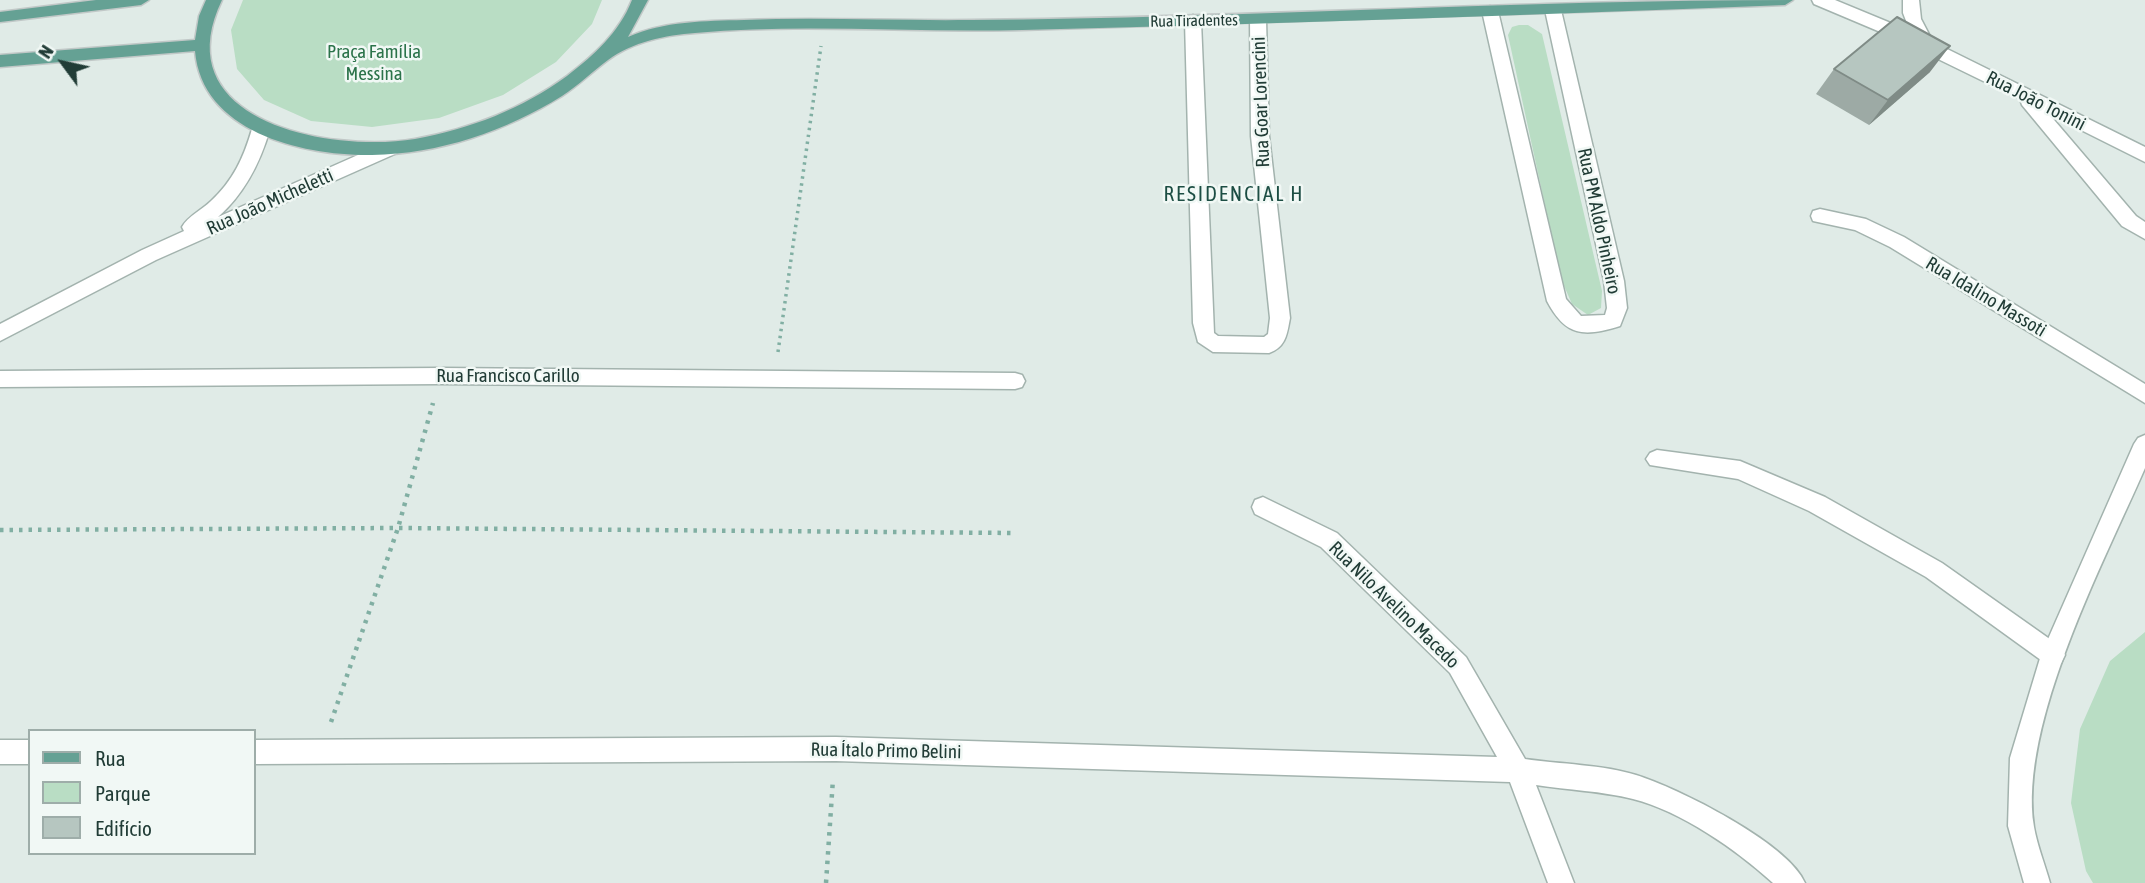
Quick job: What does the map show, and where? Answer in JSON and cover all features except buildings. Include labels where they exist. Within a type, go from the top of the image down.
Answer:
[{"type":"main road","points":[[0,17],[141,0]]},
{"type":"main road","points":[[214,0],[204,25],[201,45],[208,78],[228,107],[261,129],[321,146],[391,148],[454,137],[514,116],[566,87],[607,53],[636,12],[640,0]]},
{"type":"main road","name":"Rua Tiradentes","points":[[607,53],[649,34],[695,27],[824,24],[972,26],[1193,21],[1785,0]]},
{"type":"main road","points":[[0,61],[201,45]]},
{"type":"street","name":"Rua João Tonini","points":[[1820,0],[1872,20],[1927,46],[2145,155]]},
{"type":"street","points":[[1911,0],[1909,10],[1913,22],[1927,46]]},
{"type":"street","name":"Rua PM Aldo Pinheiro","points":[[1490,11],[1558,302],[1569,321],[1596,326],[1613,320],[1617,308],[1614,281],[1553,10]]},
{"type":"street","name":"Rua Goar Lorencini","points":[[1193,21],[1205,336],[1213,344],[1248,346],[1269,345],[1277,337],[1280,318],[1260,136],[1258,19]]},
{"type":"street","points":[[2022,94],[2129,221],[2145,232]]},
{"type":"street","name":"Rua João Micheletti","points":[[149,255],[223,203],[241,181],[252,160],[261,129]]},
{"type":"street","name":"Rua João Micheletti","points":[[0,333],[149,255],[391,148]]},
{"type":"street","name":"Rua Idalino Massoti","points":[[1820,216],[1859,224],[1897,242],[2145,394]]},
{"type":"street","name":"Rua Francisco Carillo","points":[[0,379],[440,376],[1016,381]]},
{"type":"street","points":[[2037,883],[2021,826],[2022,758],[2053,656],[2145,444]]},
{"type":"street","points":[[1657,459],[1740,470],[1816,504],[1934,570],[2053,656]]},
{"type":"street","name":"Rua Nilo Avelino Macedo","points":[[1263,507],[1329,540],[1458,665],[1518,770],[1561,883]]},
{"type":"street","name":"Rua Ítalo Primo Belini","points":[[256,752],[836,749],[1518,770],[1635,787],[1692,811],[1759,853],[1792,883]]},
{"type":"street","points":[[0,752],[28,752]]},
{"type":"path","points":[[774,379],[824,24]]},
{"type":"path","points":[[320,752],[398,528],[440,376]]},
{"type":"path","points":[[0,530],[398,528],[1014,533]]},
{"type":"path","points":[[826,883],[836,749]]},
{"type":"green space","name":"Praça Família Messina","points":[[243,0],[602,0],[592,24],[556,62],[503,95],[439,118],[372,127],[311,121],[264,100],[237,69],[231,30]]},
{"type":"green space","points":[[1528,25],[1542,34],[1602,291],[1601,308],[1588,315],[1572,304],[1561,279],[1508,35],[1512,27]]},
{"type":"green space","points":[[2145,632],[2145,883],[2093,883],[2086,871],[2071,803],[2080,729],[2110,661]]},
{"type":"district","name":"RESIDENCIAL H","points":[[1234,194]]}]
